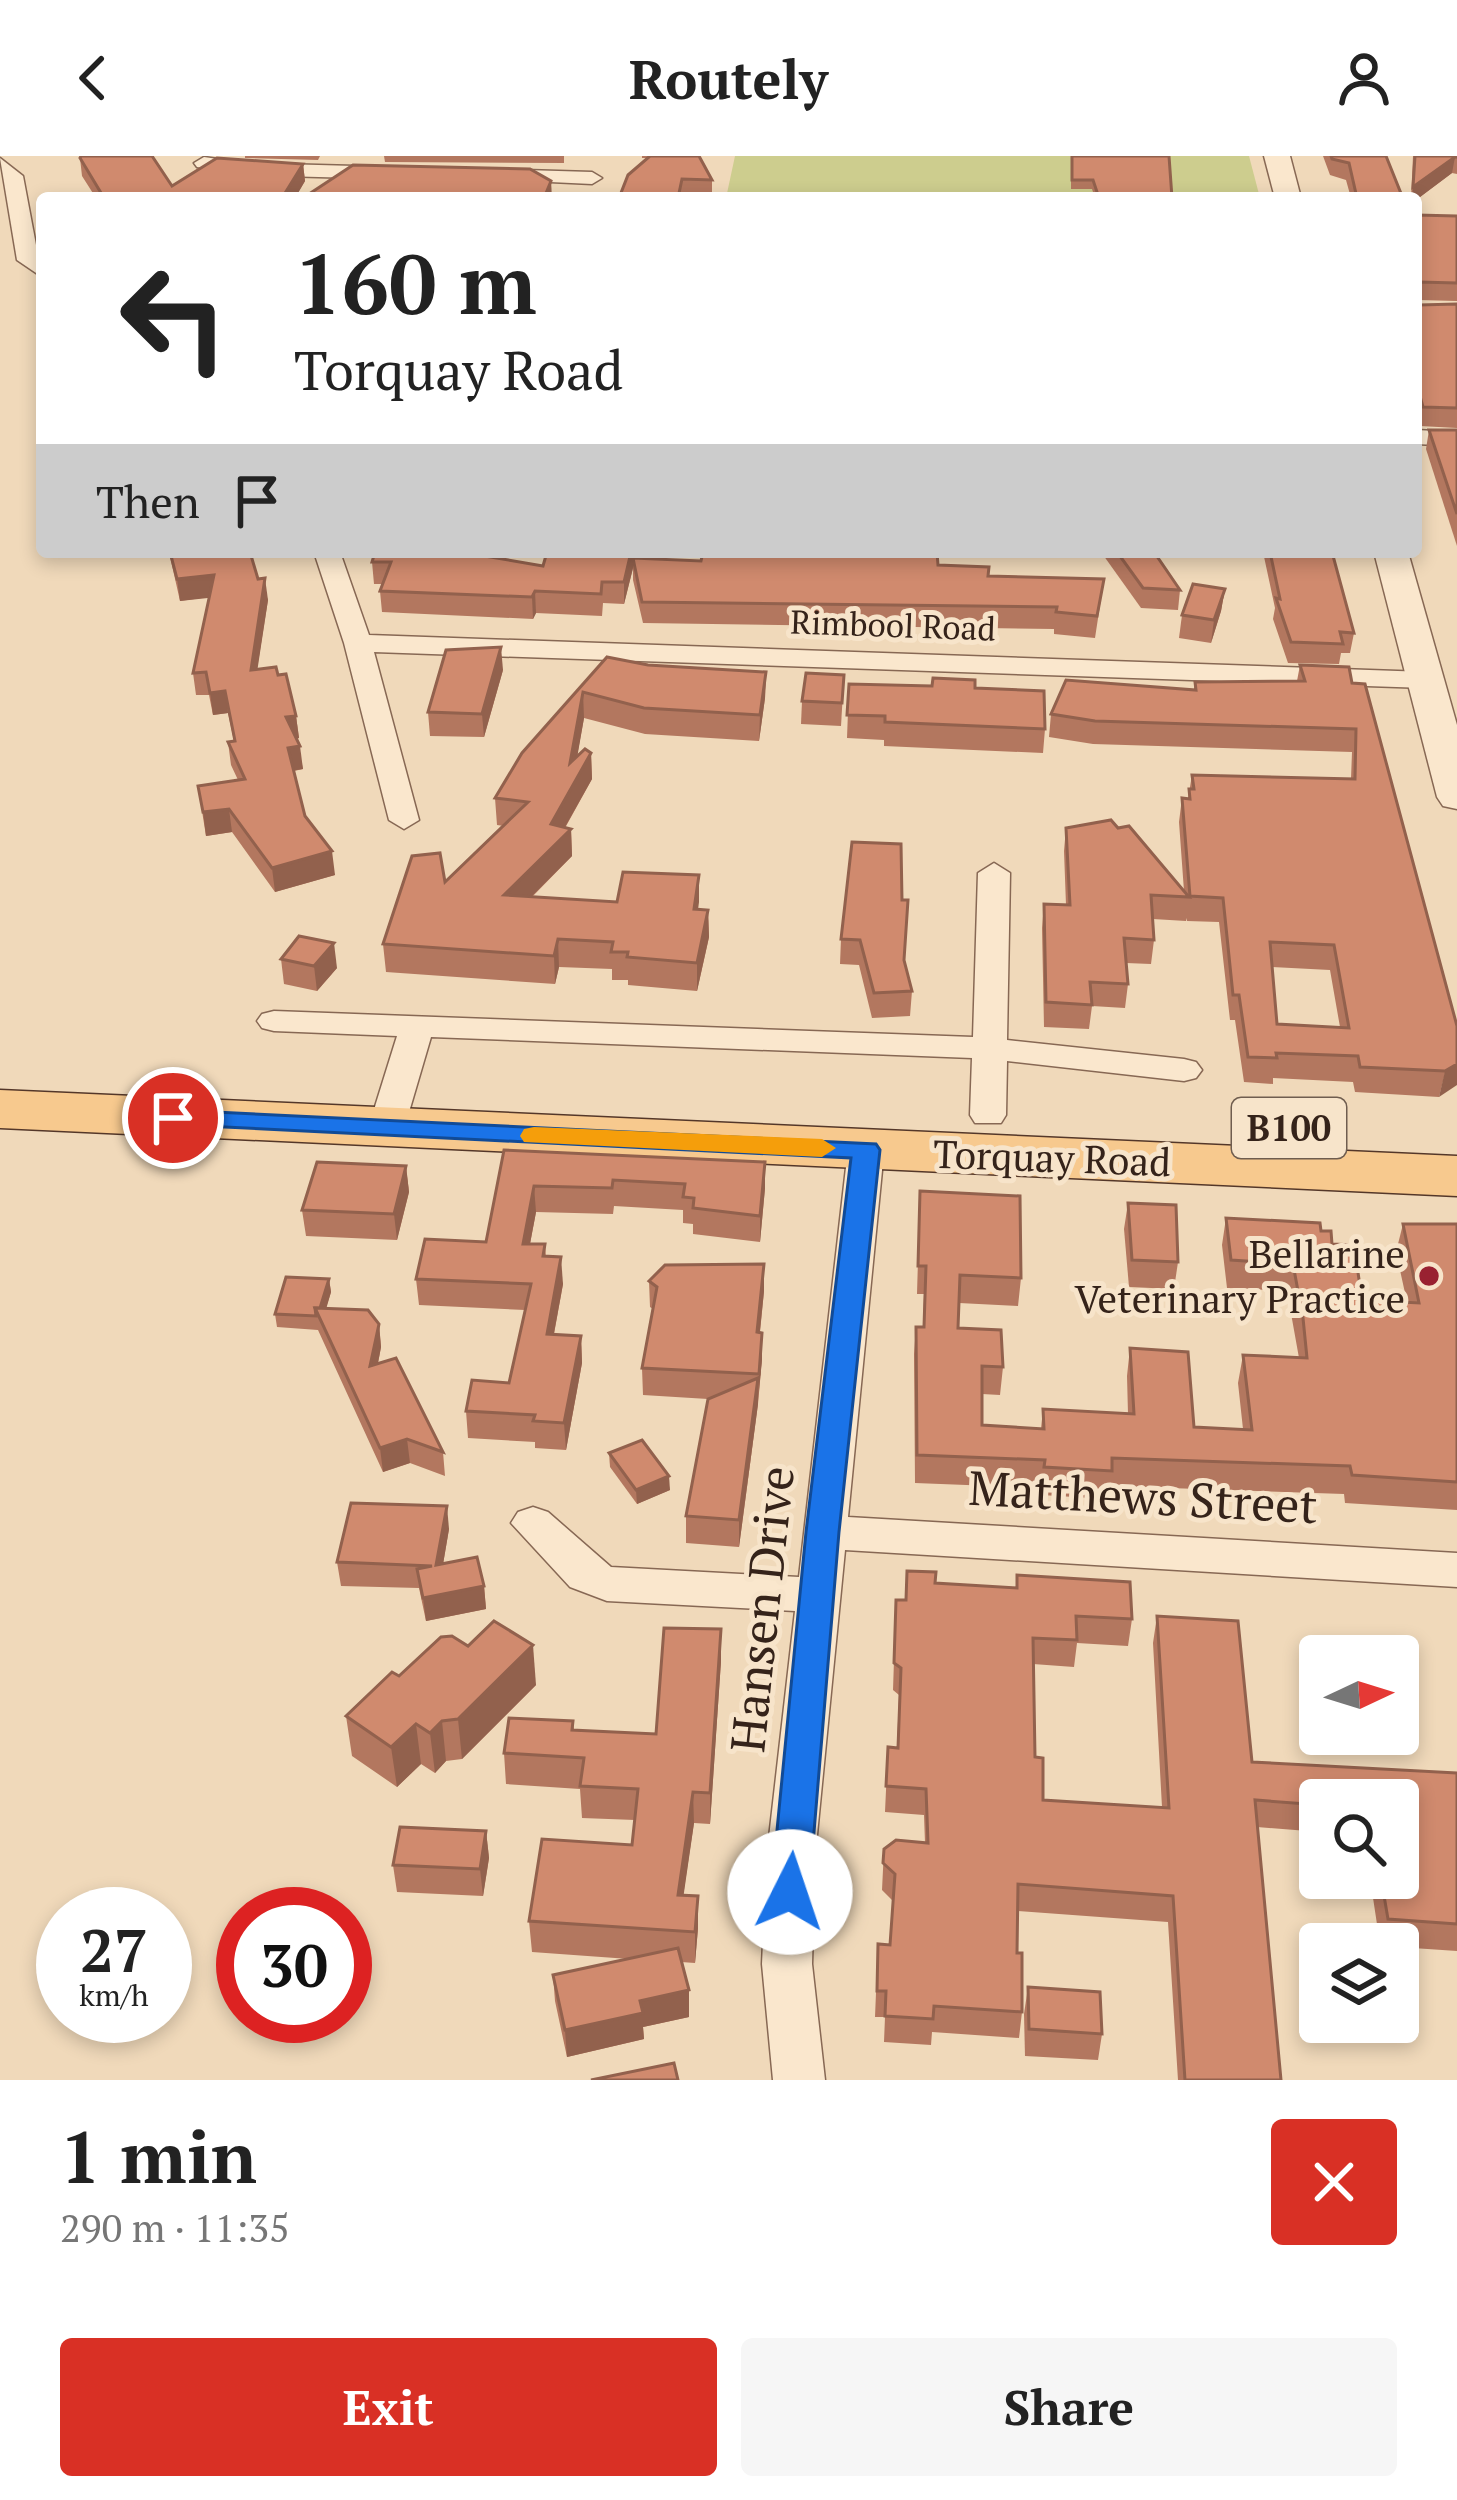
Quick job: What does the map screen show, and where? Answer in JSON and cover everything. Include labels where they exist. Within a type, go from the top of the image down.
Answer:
[{"type":"main road","name":"Torquay Road","points":[[0,1069],[866,1150],[1457,1175]]},
{"type":"main road","name":"Torquay Road","points":[[0,1109],[988,1115],[1457,1135]]},
{"type":"street","points":[[463,175],[588,188],[600,156]]},
{"type":"street","points":[[1277,156],[1286,192]]},
{"type":"street","points":[[204,163],[245,170],[355,164],[418,173]]},
{"type":"street","points":[[0,164],[13,176],[27,260],[36,269]]},
{"type":"street","points":[[1422,437],[1457,439]]},
{"type":"street","points":[[330,558],[358,643],[404,820]]},
{"type":"street","points":[[1393,558],[1455,782]]},
{"type":"street","name":"Rimbool Road","points":[[358,643],[1426,680]]},
{"type":"street","points":[[988,1115],[994,873]]},
{"type":"street","points":[[274,1021],[988,1048],[1184,1070]]},
{"type":"street","points":[[391,1109],[417,1027]]},
{"type":"street","name":"Hansen Drive","points":[[799,2080],[787,1964],[790,1877],[866,1150]]},
{"type":"street","points":[[533,1523],[586,1575],[607,1585],[819,1595]]},
{"type":"street","name":"Matthews Street","points":[[823,1532],[1457,1570]]},
{"type":"green space","points":[[735,156],[1249,156],[1258,192],[727,192]]},
{"type":"building","points":[[152,156],[172,186],[217,158],[303,164],[286,192],[100,192],[80,158]]},
{"type":"building","points":[[650,156],[699,156],[712,180],[682,179],[679,192],[621,192],[628,175]]},
{"type":"building","points":[[1072,156],[1169,156],[1172,192],[1097,192],[1093,180],[1072,180]]},
{"type":"building","points":[[1386,156],[1400,192],[1356,192],[1349,163],[1332,159]]},
{"type":"building","points":[[1415,156],[1457,156],[1457,157],[1413,187]]},
{"type":"building","points":[[353,165],[530,169],[551,181],[546,192],[312,192]]},
{"type":"building","points":[[1422,215],[1457,216],[1457,283],[1422,282]]},
{"type":"building","points":[[1457,304],[1457,408],[1423,407],[1422,305]]},
{"type":"building","points":[[1429,430],[1457,430],[1457,514]]},
{"type":"building","points":[[172,558],[252,558],[258,579],[265,578],[251,670],[276,667],[278,675],[286,674],[296,716],[286,717],[300,746],[288,748],[305,816],[332,851],[272,868],[229,809],[203,812],[198,786],[245,779],[228,742],[235,741],[225,691],[210,693],[206,672],[193,673],[214,575],[177,579]]},
{"type":"building","points":[[373,558],[497,558],[543,566],[545,558],[630,558],[624,582],[602,582],[601,594],[535,591],[532,597],[380,591],[391,562],[372,562]]},
{"type":"building","points":[[633,558],[937,558],[938,565],[989,567],[988,576],[1104,579],[1097,616],[1056,612],[1057,607],[642,602]]},
{"type":"building","points":[[1121,558],[1158,558],[1180,590],[1143,588]]},
{"type":"building","points":[[1271,558],[1334,558],[1354,633],[1340,632],[1343,644],[1291,642],[1276,598],[1280,599]]},
{"type":"building","points":[[1193,584],[1225,589],[1214,620],[1182,615]]},
{"type":"building","points":[[501,647],[482,714],[428,712],[446,650]]},
{"type":"building","points":[[607,657],[648,665],[766,672],[760,715],[644,708],[583,692],[570,763],[585,749],[591,753],[551,824],[571,829],[504,895],[617,902],[623,872],[699,875],[694,909],[708,910],[697,963],[627,957],[628,952],[611,952],[613,942],[558,939],[554,956],[383,944],[412,856],[440,853],[445,882],[528,802],[495,798],[522,753]]},
{"type":"building","points":[[1300,665],[1349,667],[1352,683],[1365,684],[1457,1026],[1457,1064],[1445,1071],[1360,1067],[1358,1056],[1276,1053],[1277,1058],[1248,1057],[1239,995],[1233,995],[1223,898],[1190,896],[1182,798],[1190,799],[1192,775],[1355,779],[1356,729],[1095,721],[1051,714],[1066,680],[1196,690],[1195,682],[1305,681]],"holes":[[[1270,942],[1334,945],[1349,1028],[1277,1024]]]},
{"type":"building","points":[[806,673],[844,675],[842,703],[802,701]]},
{"type":"building","points":[[933,678],[975,680],[975,688],[1044,691],[1045,729],[885,722],[885,716],[847,715],[849,684],[932,686]]},
{"type":"building","points":[[1111,820],[1118,828],[1129,826],[1189,897],[1151,895],[1154,940],[1124,938],[1128,984],[1090,982],[1092,1005],[1046,1002],[1044,904],[1070,905],[1066,828]]},
{"type":"building","points":[[852,842],[901,844],[902,900],[908,900],[904,960],[912,991],[874,993],[860,940],[841,939]]},
{"type":"building","points":[[299,936],[334,943],[314,966],[281,959]]},
{"type":"building","points":[[504,1150],[765,1162],[760,1216],[693,1208],[694,1198],[683,1197],[685,1184],[613,1180],[612,1188],[534,1186],[523,1244],[545,1244],[543,1256],[561,1257],[547,1334],[581,1336],[564,1423],[533,1421],[535,1415],[466,1411],[472,1380],[509,1383],[531,1284],[416,1279],[425,1239],[486,1242]]},
{"type":"building","points":[[317,1162],[406,1166],[394,1214],[302,1210]]},
{"type":"building","points":[[920,1191],[1020,1196],[1021,1278],[960,1275],[958,1328],[1001,1330],[1003,1367],[982,1366],[982,1425],[1044,1429],[1043,1409],[1134,1414],[1130,1348],[1188,1352],[1194,1427],[1252,1430],[1243,1355],[1307,1358],[1303,1318],[1293,1264],[1231,1260],[1226,1218],[1320,1223],[1321,1231],[1331,1231],[1332,1244],[1354,1245],[1362,1300],[1419,1303],[1403,1224],[1457,1224],[1457,1482],[1352,1475],[1350,1466],[1112,1458],[1112,1471],[1044,1467],[1045,1460],[917,1455],[916,1327],[924,1327],[926,1266],[918,1266]]},
{"type":"building","points":[[1128,1203],[1176,1205],[1178,1262],[1132,1260]]},
{"type":"building","points":[[764,1264],[757,1332],[762,1333],[759,1374],[642,1368],[657,1287],[649,1281],[665,1265]]},
{"type":"building","points":[[286,1277],[329,1279],[316,1316],[275,1314]]},
{"type":"building","points":[[315,1308],[368,1310],[379,1324],[370,1366],[396,1358],[443,1452],[407,1439],[380,1448]]},
{"type":"building","points":[[758,1378],[739,1520],[686,1516],[708,1399]]},
{"type":"building","points":[[642,1440],[669,1476],[636,1490],[609,1453]]},
{"type":"building","points":[[351,1503],[447,1506],[436,1565],[477,1557],[484,1586],[423,1598],[417,1569],[432,1566],[337,1562]]},
{"type":"building","points":[[907,1571],[936,1572],[935,1583],[1017,1588],[1017,1575],[1130,1582],[1132,1619],[1076,1616],[1077,1640],[1033,1638],[1035,1757],[1043,1758],[1043,1800],[1169,1808],[1157,1616],[1238,1621],[1252,1762],[1457,1773],[1457,1924],[1388,1919],[1385,1899],[1419,1899],[1419,1779],[1299,1779],[1299,1803],[1255,1800],[1281,2080],[1185,2080],[1173,1896],[1018,1884],[1022,2012],[934,2006],[933,2019],[885,2016],[886,1991],[877,1991],[878,1944],[890,1945],[895,1874],[883,1863],[884,1849],[896,1840],[928,1843],[926,1789],[886,1786],[888,1747],[898,1748],[901,1668],[894,1663],[896,1600],[906,1600]]},
{"type":"building","points":[[494,1621],[533,1645],[458,1719],[442,1721],[430,1733],[416,1724],[391,1747],[346,1716],[392,1672],[399,1676],[441,1637],[452,1636],[468,1646]]},
{"type":"building","points":[[664,1628],[721,1629],[710,1793],[693,1792],[678,1895],[698,1896],[695,1932],[529,1921],[542,1839],[632,1845],[638,1789],[580,1786],[584,1758],[504,1753],[509,1718],[573,1721],[572,1730],[656,1734]]},
{"type":"building","points":[[400,1827],[486,1831],[480,1869],[393,1865]]},
{"type":"building","points":[[678,1948],[689,1990],[640,2001],[643,2013],[565,2030],[553,1975]]},
{"type":"building","points":[[1028,1987],[1100,1992],[1102,2034],[1029,2029]]},
{"type":"building","points":[[674,2063],[678,2080],[591,2080]]},
{"type":"slow traffic","points":[[534,1136],[822,1148]]},
{"type":"place","name":"Bellarine Veterinary Practice","points":[[1429,1276]]},
{"type":"route","points":[[173,1118],[866,1150],[823,1532],[790,1892]]}]
